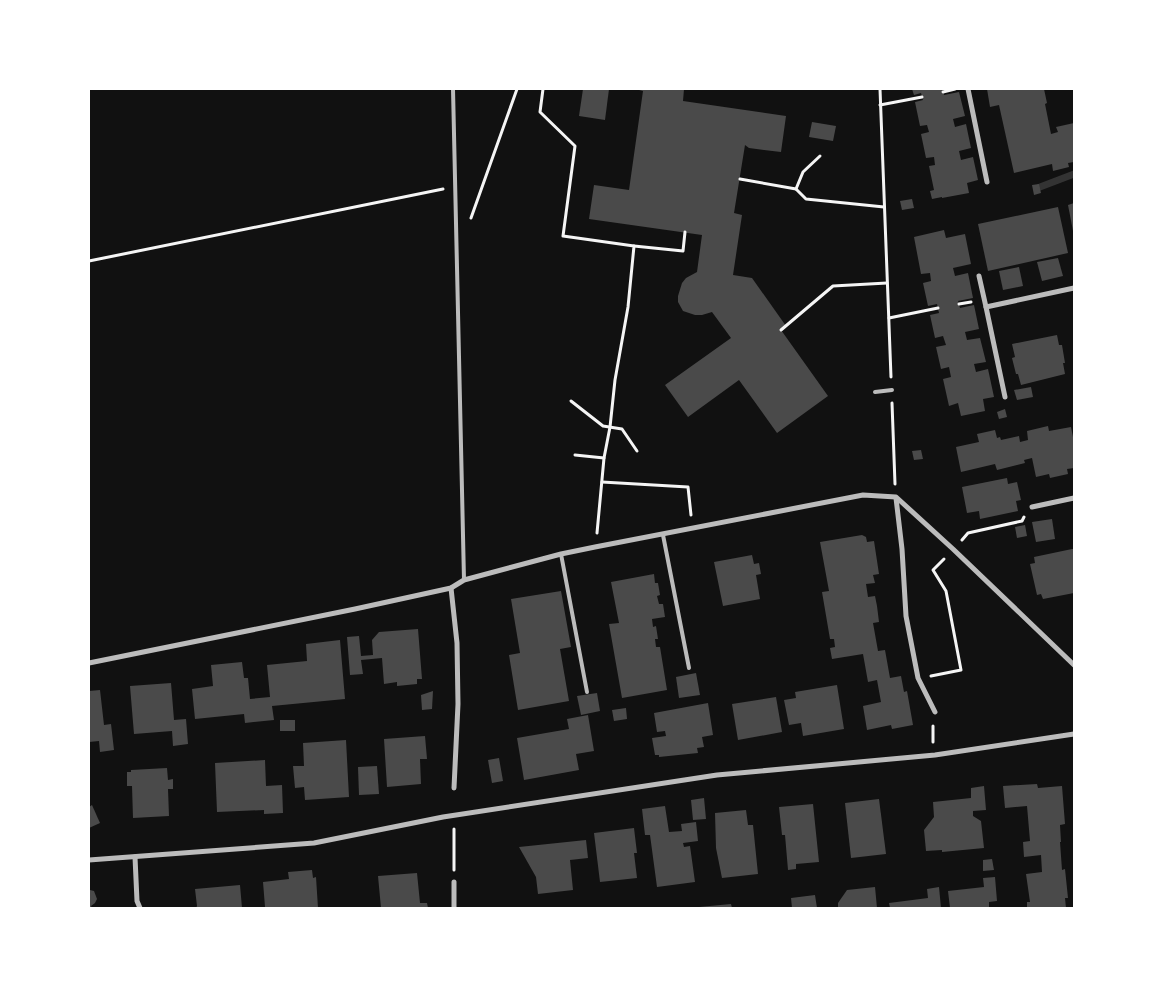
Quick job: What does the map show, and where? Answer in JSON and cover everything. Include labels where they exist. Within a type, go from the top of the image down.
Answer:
[{"type":"street","points":[[968,89],[987,182]]},
{"type":"street","points":[[980,276],[1005,397]]},
{"type":"street","points":[[986,307],[1074,288]]},
{"type":"street","points":[[89,663],[451,588],[464,580],[561,554],[862,495],[896,497],[954,549],[1074,665]]},
{"type":"street","points":[[896,497],[902,550],[906,616],[918,678],[935,712]]},
{"type":"street","points":[[1032,506],[1074,498]]},
{"type":"street","points":[[451,588],[457,643],[458,704],[454,788]]},
{"type":"street","points":[[89,860],[314,843],[443,817],[717,775],[935,755],[1074,734]]},
{"type":"street","points":[[135,857],[137,902],[140,908]]},
{"type":"street","points":[[454,882],[454,908]]},
{"type":"lane","points":[[453,89],[464,580]]},
{"type":"lane","points":[[875,392],[892,390]]},
{"type":"lane","points":[[663,535],[689,668]]},
{"type":"lane","points":[[561,554],[587,692]]},
{"type":"path","points":[[469,223],[517,89]]},
{"type":"path","points":[[543,89],[540,112],[574,146],[563,236],[683,251],[685,232]]},
{"type":"path","points":[[880,89],[896,497]]},
{"type":"path","points":[[943,92],[957,89]]},
{"type":"path","points":[[880,105],[922,97]]},
{"type":"path","points":[[796,189],[803,172],[820,156]]},
{"type":"path","points":[[740,179],[796,189],[806,199],[884,207]]},
{"type":"path","points":[[89,261],[456,187]]},
{"type":"path","points":[[595,547],[604,458],[628,307],[634,246]]},
{"type":"path","points":[[781,330],[833,286],[888,283]]},
{"type":"path","points":[[889,318],[938,308]]},
{"type":"path","points":[[571,401],[603,426],[622,429],[637,451]]},
{"type":"path","points":[[575,455],[604,458]]},
{"type":"path","points":[[602,482],[688,487],[693,529]]},
{"type":"path","points":[[918,678],[961,670],[946,591],[933,570],[968,533],[1022,521],[1032,506]]},
{"type":"path","points":[[454,826],[454,882]]},
{"type":"building","points":[[583,89],[609,89],[605,120],[579,116]]},
{"type":"building","points":[[635,89],[684,89],[683,101],[786,116],[781,152],[749,148],[745,145],[734,213],[742,215],[733,275],[752,278],[786,326],[781,330],[828,396],[777,433],[739,380],[688,417],[665,385],[731,338],[712,312],[695,315],[683,311],[678,302],[682,283],[686,278],[697,272],[702,235],[589,219],[594,185],[629,190],[643,91]]},
{"type":"building","points":[[912,89],[943,89],[944,95],[959,92],[965,116],[953,119],[955,127],[966,124],[971,148],[959,151],[961,160],[973,157],[978,180],[967,183],[969,193],[932,199],[930,191],[934,190],[929,166],[935,165],[934,157],[926,158],[921,134],[929,132],[927,125],[920,126],[915,102],[923,100],[921,93],[914,95]]},
{"type":"building","points":[[987,89],[1044,89],[1051,134],[1058,132],[1056,127],[1074,123],[1074,162],[1068,163],[1069,167],[1053,171],[1052,164],[1014,173],[999,105],[990,107]]},
{"type":"building","points":[[812,122],[836,126],[833,141],[809,137]]},
{"type":"building","points":[[1039,184],[1041,193],[1034,195],[1032,185]]},
{"type":"building","points":[[912,199],[914,208],[902,210],[900,201]]},
{"type":"building","points":[[1074,203],[1074,231],[1073,231],[1068,205]]},
{"type":"building","points":[[1058,207],[1068,253],[988,271],[978,224]]},
{"type":"building","points":[[944,230],[946,238],[965,234],[971,264],[953,268],[955,276],[968,273],[973,298],[958,301],[960,308],[974,305],[979,329],[965,332],[967,340],[980,338],[986,362],[974,364],[976,372],[988,369],[994,397],[983,399],[985,411],[961,416],[958,403],[949,406],[943,379],[951,377],[949,367],[941,369],[936,347],[946,345],[943,336],[935,338],[930,315],[939,313],[937,304],[928,306],[923,283],[931,281],[930,273],[921,274],[914,237]]},
{"type":"building","points":[[1058,258],[1063,276],[1042,281],[1037,262]]},
{"type":"building","points":[[1019,267],[1023,286],[1003,290],[999,271]]},
{"type":"building","points":[[1057,335],[1059,345],[1062,345],[1065,374],[1021,385],[1012,358],[1015,357],[1012,344]]},
{"type":"building","points":[[1031,387],[1033,397],[1017,400],[1014,390]]},
{"type":"building","points":[[1005,409],[1007,417],[999,419],[997,412]]},
{"type":"building","points":[[1048,426],[1049,431],[1071,427],[1074,442],[1074,468],[1067,469],[1068,474],[1050,478],[1049,474],[1036,477],[1032,458],[1024,460],[1025,463],[997,470],[995,464],[961,472],[956,447],[979,442],[977,434],[995,430],[997,438],[1000,437],[1001,440],[1019,436],[1020,442],[1028,440],[1027,431]]},
{"type":"building","points":[[921,450],[923,459],[914,460],[912,451]]},
{"type":"building","points":[[1007,478],[1008,484],[1017,482],[1021,500],[1016,501],[1018,511],[980,519],[979,511],[967,513],[962,487]]},
{"type":"building","points":[[1052,519],[1055,539],[1036,542],[1032,522]]},
{"type":"building","points":[[1025,525],[1027,536],[1017,538],[1015,527]]},
{"type":"building","points":[[862,535],[866,537],[867,542],[874,541],[879,574],[873,575],[875,583],[866,584],[868,597],[875,596],[877,606],[879,622],[873,623],[878,651],[885,650],[890,678],[901,676],[904,692],[907,691],[913,725],[892,729],[891,725],[867,730],[863,706],[881,702],[877,680],[868,682],[863,654],[832,659],[830,648],[835,647],[834,639],[830,639],[822,592],[829,591],[820,542]]},
{"type":"building","points":[[1074,549],[1074,593],[1043,599],[1041,594],[1037,595],[1030,564],[1035,563],[1034,557]]},
{"type":"building","points":[[752,555],[754,564],[759,563],[761,574],[756,575],[760,599],[723,606],[714,562]]},
{"type":"building","points":[[654,574],[655,583],[658,583],[660,595],[657,596],[659,604],[663,604],[665,617],[652,619],[653,627],[656,626],[658,639],[655,639],[656,647],[660,647],[667,690],[622,698],[609,624],[619,623],[611,582]]},
{"type":"building","points":[[561,591],[571,647],[560,649],[569,701],[518,710],[509,655],[520,653],[511,599]]},
{"type":"building","points":[[418,629],[422,679],[417,679],[417,684],[397,686],[397,682],[384,684],[382,658],[361,660],[363,674],[350,675],[347,637],[359,636],[361,656],[373,655],[372,640],[379,632]]},
{"type":"building","points":[[340,640],[345,699],[272,706],[274,720],[245,723],[244,714],[195,719],[192,689],[213,686],[211,665],[242,662],[244,678],[248,678],[250,699],[270,697],[267,665],[307,661],[306,644]]},
{"type":"building","points":[[696,673],[700,695],[679,698],[676,677]]},
{"type":"building","points":[[171,683],[174,720],[186,719],[188,744],[173,746],[172,731],[134,734],[130,686]]},
{"type":"building","points":[[837,685],[844,729],[803,736],[801,723],[789,725],[784,700],[796,698],[795,692]]},
{"type":"building","points":[[100,690],[104,725],[111,724],[114,750],[100,752],[99,741],[89,742],[89,691]]},
{"type":"building","points":[[433,691],[432,709],[422,710],[421,695]]},
{"type":"building","points":[[597,693],[600,711],[581,715],[577,696]]},
{"type":"building","points":[[776,697],[782,732],[738,740],[732,704]]},
{"type":"building","points":[[708,703],[713,735],[702,737],[704,747],[697,748],[698,753],[659,757],[659,755],[655,755],[652,738],[666,736],[665,731],[657,732],[654,713]]},
{"type":"building","points":[[626,708],[627,719],[614,721],[612,710]]},
{"type":"building","points":[[588,715],[594,751],[576,754],[579,770],[524,780],[517,738],[569,729],[567,719]]},
{"type":"building","points":[[280,720],[295,720],[295,731],[280,731]]},
{"type":"building","points":[[425,736],[427,759],[420,759],[421,784],[387,787],[384,739]]},
{"type":"building","points":[[346,740],[349,797],[305,800],[304,787],[295,788],[293,766],[304,766],[303,743]]},
{"type":"building","points":[[499,758],[503,781],[492,783],[488,760]]},
{"type":"building","points":[[265,760],[266,786],[282,785],[283,813],[264,814],[264,810],[217,812],[215,763]]},
{"type":"building","points":[[377,766],[379,794],[359,795],[358,767]]},
{"type":"building","points":[[167,768],[168,780],[173,779],[173,789],[168,789],[169,816],[133,818],[132,786],[127,786],[127,772],[131,772],[131,770]]},
{"type":"building","points":[[1037,784],[1038,788],[1062,786],[1065,824],[1060,825],[1060,842],[1062,870],[1065,869],[1068,898],[1065,898],[1066,908],[1027,908],[1027,902],[1030,902],[1026,874],[1042,872],[1041,855],[1024,857],[1023,842],[1030,841],[1027,806],[1005,808],[1003,786]]},
{"type":"building","points":[[984,786],[986,810],[973,811],[973,816],[981,821],[984,848],[942,852],[942,850],[926,851],[924,830],[934,817],[933,802],[971,798],[971,788]]},
{"type":"building","points":[[704,798],[706,819],[693,820],[691,800]]},
{"type":"building","points":[[879,799],[886,854],[851,858],[845,803]]},
{"type":"building","points":[[813,804],[819,862],[796,864],[796,869],[788,870],[785,835],[782,835],[779,807]]},
{"type":"building","points":[[92,805],[100,823],[89,828],[89,807]]},
{"type":"building","points":[[665,806],[669,832],[682,831],[681,824],[696,822],[698,841],[683,843],[684,847],[690,846],[695,882],[657,887],[650,835],[645,835],[642,809]]},
{"type":"building","points":[[746,810],[748,825],[753,825],[758,874],[722,878],[716,848],[715,813]]},
{"type":"building","points":[[634,828],[637,878],[600,882],[594,833]]},
{"type":"building","points":[[586,840],[588,858],[570,860],[573,890],[538,894],[536,877],[519,847]]},
{"type":"building","points":[[992,859],[994,870],[983,871],[983,860]]},
{"type":"building","points":[[312,870],[313,878],[316,877],[318,908],[265,907],[263,882],[289,879],[288,872]]},
{"type":"building","points":[[417,873],[420,903],[427,903],[428,908],[381,908],[378,876]]},
{"type":"building","points":[[995,877],[997,901],[989,902],[989,908],[950,908],[948,891],[984,887],[983,878]]},
{"type":"building","points":[[240,885],[242,908],[196,908],[195,889]]},
{"type":"building","points":[[875,887],[877,908],[838,908],[838,903],[847,890]]},
{"type":"building","points":[[939,887],[941,908],[890,908],[889,903],[928,898],[927,889]]},
{"type":"building","points":[[90,890],[94,891],[97,899],[91,906],[92,908],[89,908]]},
{"type":"building","points":[[815,895],[817,908],[792,908],[791,898]]},
{"type":"building","points":[[731,904],[732,908],[699,908],[699,907]]},
{"type":"waterway","points":[[1040,187],[1074,174]]}]
